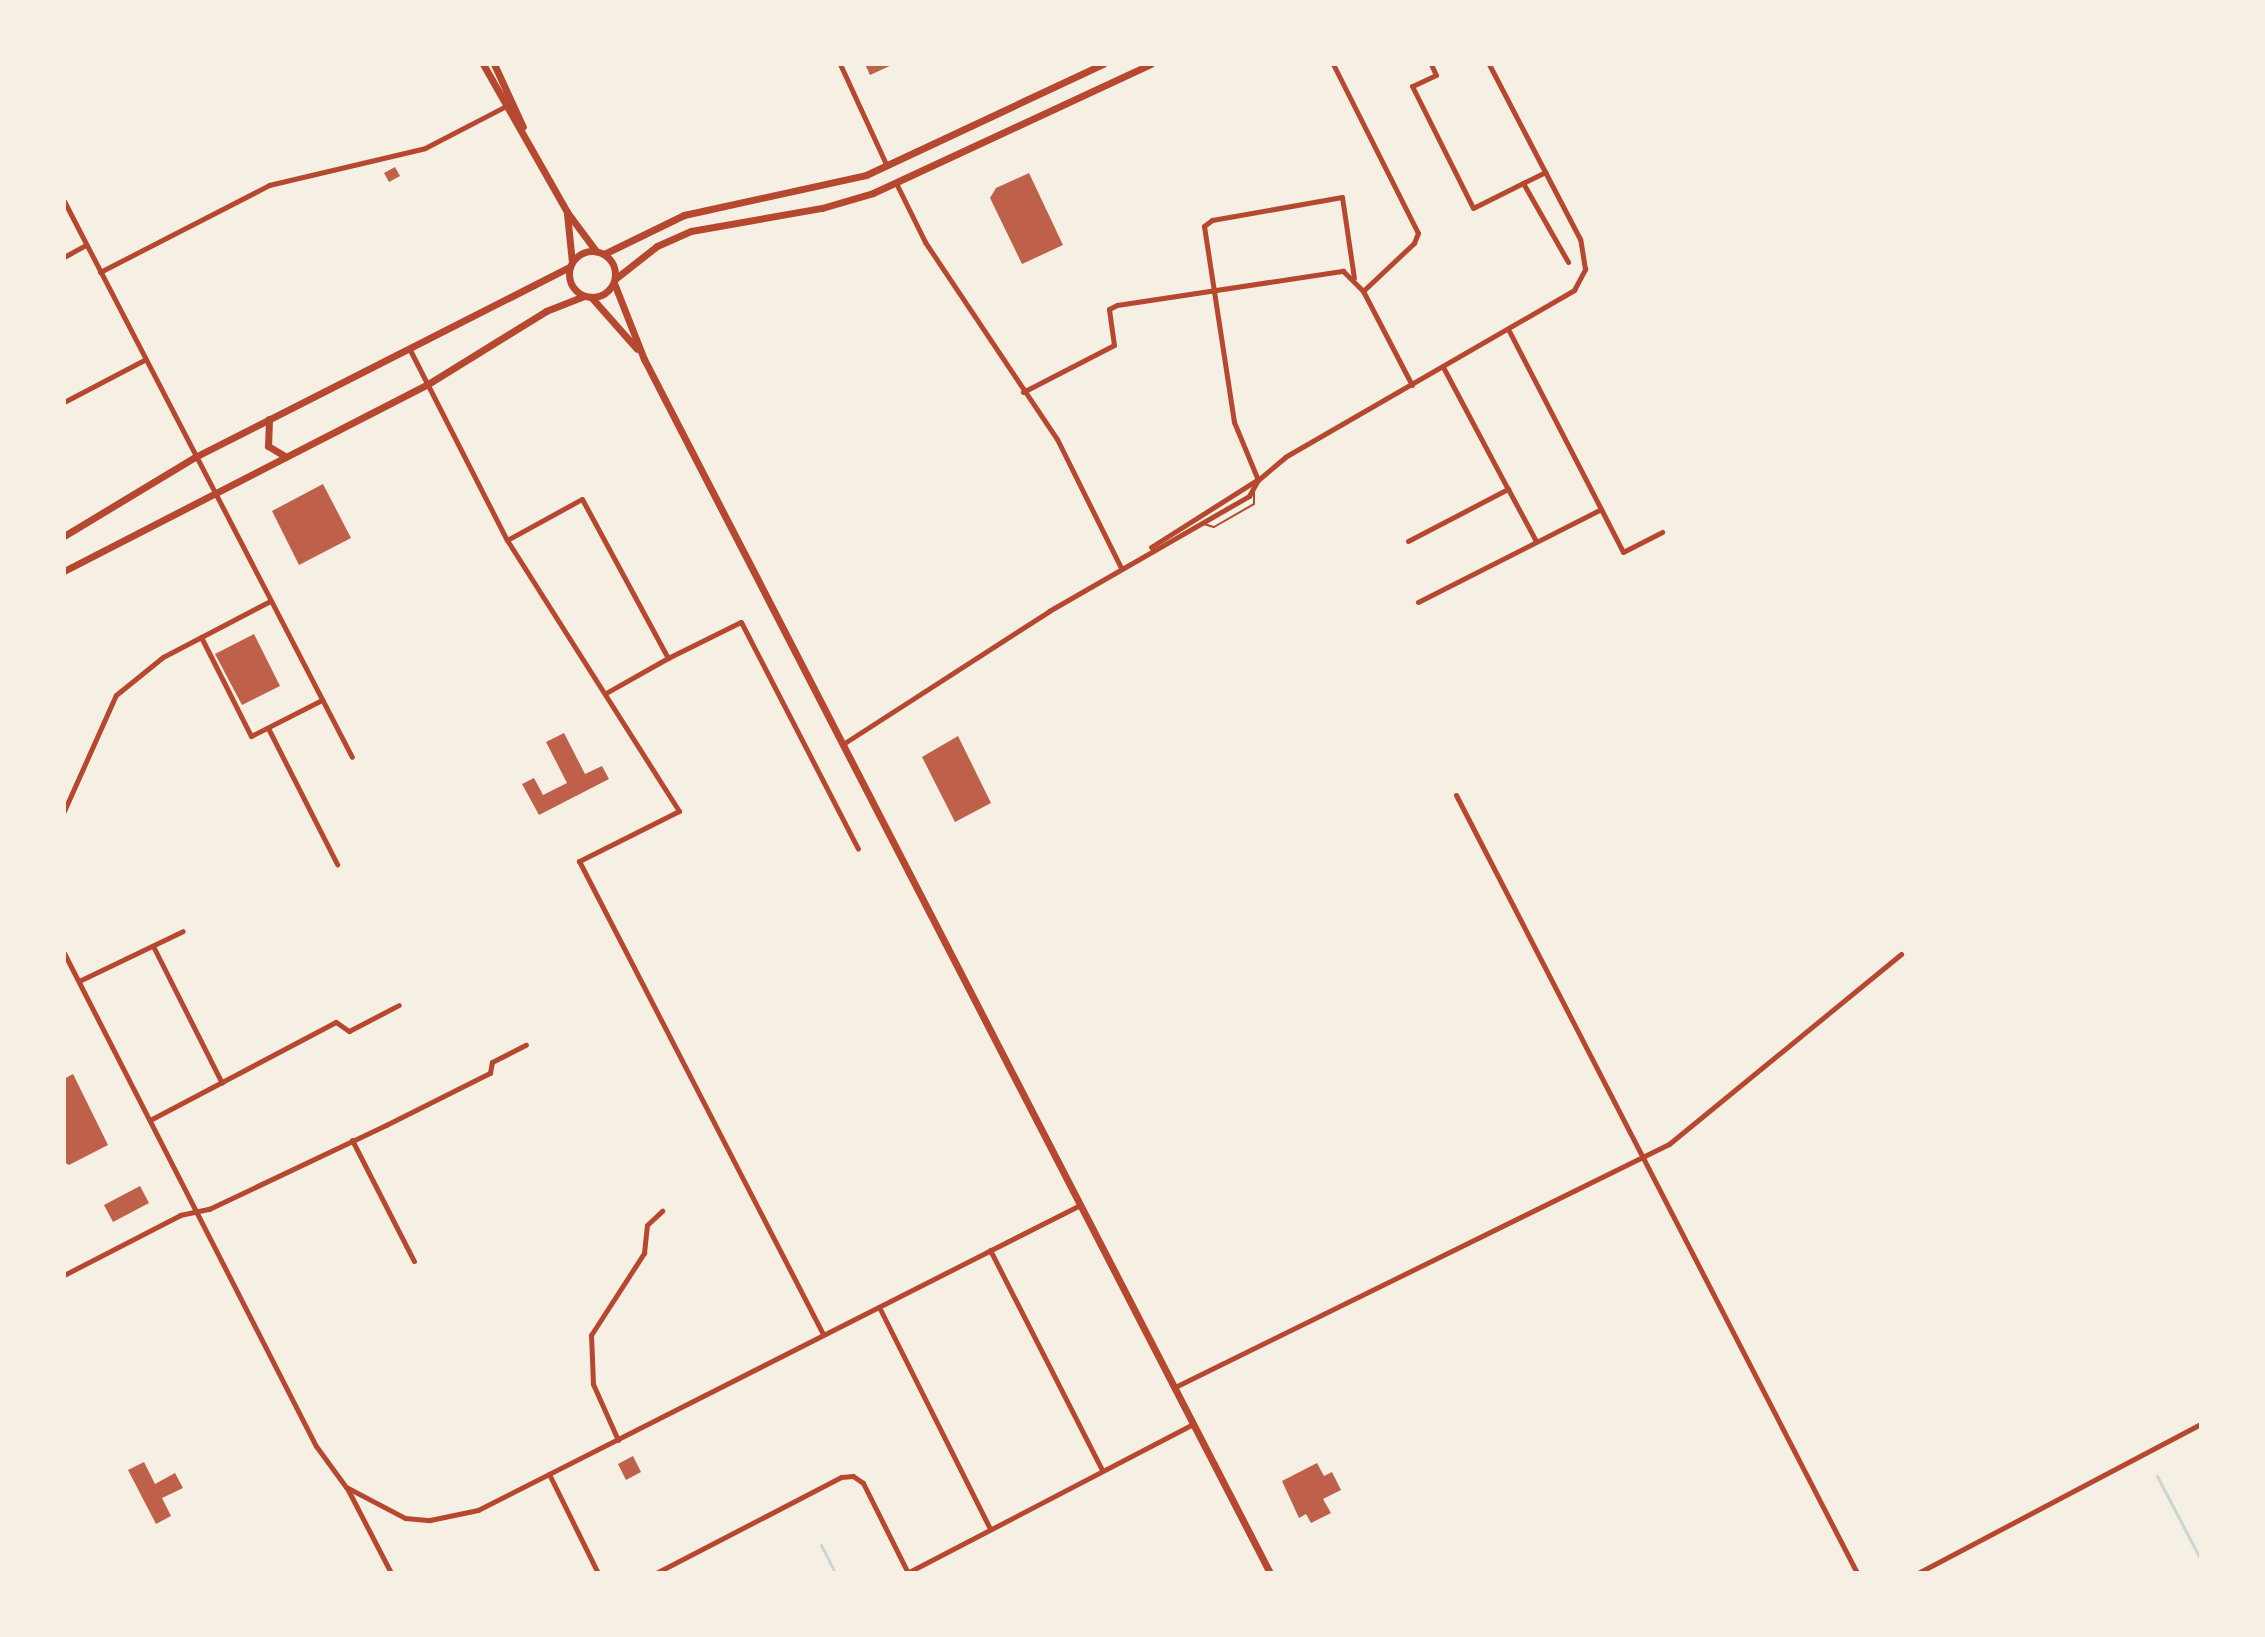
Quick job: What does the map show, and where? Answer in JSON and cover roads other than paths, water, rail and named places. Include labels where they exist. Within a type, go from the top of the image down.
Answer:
[{"type":"main road","points":[[483,64],[506,106],[523,129]]},
{"type":"main road","points":[[494,64],[523,129],[567,212],[614,267],[614,281],[644,359],[1270,1573]]},
{"type":"main road","points":[[64,536],[195,457],[571,265],[684,215],[842,184],[887,166],[1103,64]]},
{"type":"main road","points":[[64,571],[428,384],[546,311],[607,292],[614,281],[657,246],[691,231],[834,206],[896,183],[1151,64]]},
{"type":"main road","points":[[567,212],[571,284],[644,359]]},
{"type":"main road","points":[[269,419],[268,446],[286,457]]},
{"type":"street","points":[[840,64],[887,166]]},
{"type":"street","points":[[1333,64],[1418,233],[1414,243],[1363,291]]},
{"type":"street","points":[[1431,64],[1436,75],[1412,86],[1473,208],[1546,172]]},
{"type":"street","points":[[843,744],[1258,480],[1285,457],[1562,301],[1585,269],[1580,239],[1489,64]]},
{"type":"street","points":[[100,272],[269,185],[425,148],[506,106]]},
{"type":"street","points":[[896,183],[925,242],[984,324],[1023,392],[1065,453],[1121,568]]},
{"type":"street","points":[[1523,183],[1568,262]]},
{"type":"street","points":[[1138,557],[1200,524],[1254,490],[1258,480],[1234,422],[1204,226],[1212,220],[1342,197],[1354,278]]},
{"type":"street","points":[[64,201],[214,496],[352,757]]},
{"type":"street","points":[[64,257],[86,245]]},
{"type":"street","points":[[1023,392],[1114,345],[1109,309],[1117,305],[1320,272],[1343,271],[1354,278],[1363,291],[1412,385]]},
{"type":"street","points":[[1509,331],[1623,552],[1662,532]]},
{"type":"street","points":[[409,348],[507,540],[679,811],[579,861],[823,1334]]},
{"type":"street","points":[[64,402],[144,360]]},
{"type":"street","points":[[1443,367],[1536,541]]},
{"type":"street","points":[[1408,541],[1508,489]]},
{"type":"street","points":[[507,540],[582,499],[668,658]]},
{"type":"street","points":[[1418,602],[1601,509]]},
{"type":"street","points":[[64,811],[116,695],[138,672],[270,601]]},
{"type":"street","points":[[606,693],[741,622],[858,849]]},
{"type":"street","points":[[201,637],[251,736],[322,700]]},
{"type":"street","points":[[268,728],[337,864]]},
{"type":"street","points":[[1456,795],[1857,1573]]},
{"type":"street","points":[[79,981],[183,931]]},
{"type":"street","points":[[153,946],[222,1083]]},
{"type":"street","points":[[64,953],[316,1446],[346,1487],[391,1573]]},
{"type":"street","points":[[1174,1387],[1644,1159],[1682,1135],[1901,954]]},
{"type":"street","points":[[150,1120],[336,1022],[349,1031],[399,1005]]},
{"type":"street","points":[[64,1275],[196,1208],[209,1209],[490,1073],[492,1062],[526,1045]]},
{"type":"street","points":[[352,1140],[414,1261]]},
{"type":"street","points":[[346,1487],[387,1512],[430,1520],[478,1510],[1080,1205]]},
{"type":"street","points":[[618,1440],[593,1384],[591,1335],[644,1253],[647,1225],[662,1211]]},
{"type":"street","points":[[990,1250],[1102,1471]]},
{"type":"street","points":[[879,1307],[990,1529]]},
{"type":"street","points":[[656,1573],[841,1477],[853,1476],[863,1483],[907,1573],[1193,1424]]},
{"type":"street","points":[[1918,1573],[2201,1424]]},
{"type":"street","points":[[549,1474],[598,1573]]},
{"type":"waterway","points":[[2157,1476],[2201,1560]]},
{"type":"waterway","points":[[821,1545],[835,1573]]}]
